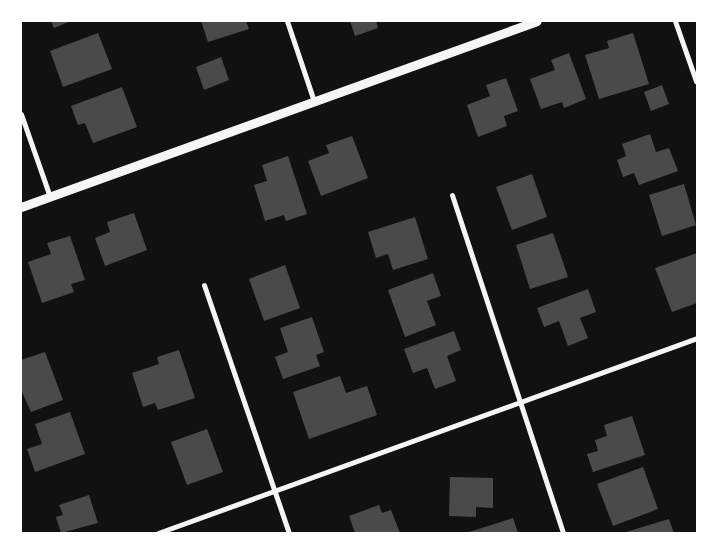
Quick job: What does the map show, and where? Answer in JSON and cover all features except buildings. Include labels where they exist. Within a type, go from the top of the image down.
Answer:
[{"type":"street","points":[[287,21],[314,102]]},
{"type":"street","points":[[21,207],[537,21]]},
{"type":"street","points":[[675,21],[696,81]]},
{"type":"street","points":[[21,114],[50,197]]},
{"type":"street","points":[[452,196],[522,400],[563,533]]},
{"type":"street","points":[[204,285],[289,533]]},
{"type":"street","points":[[158,533],[697,338]]}]
